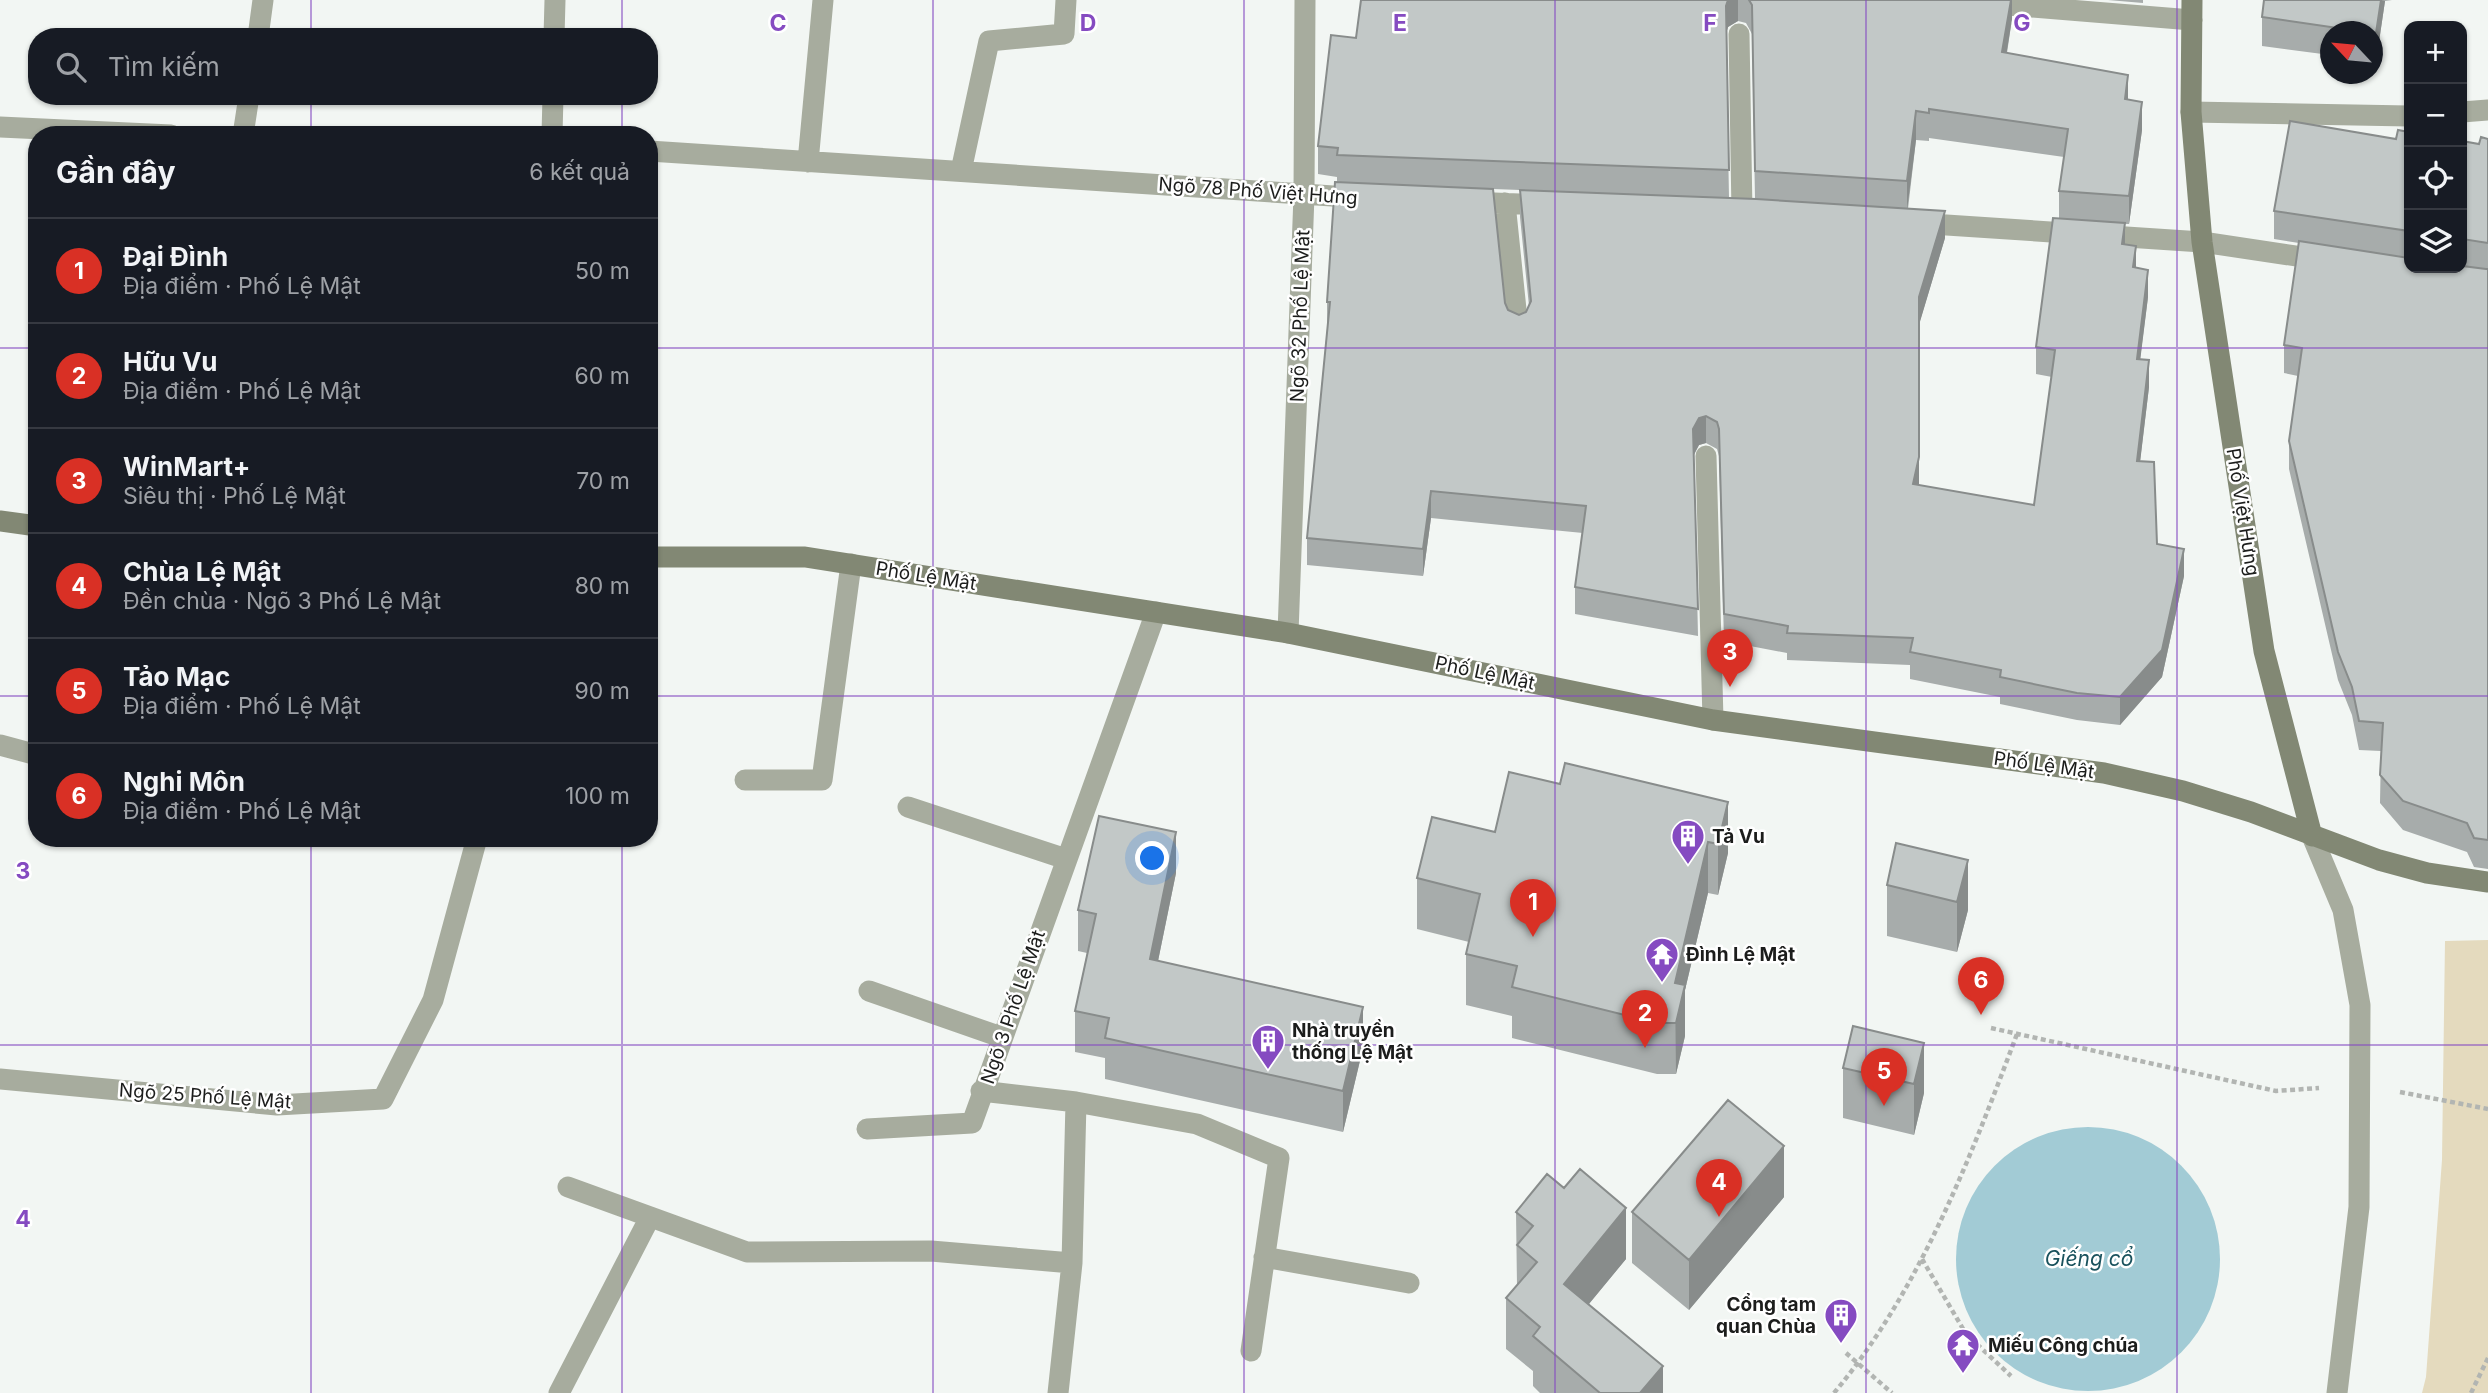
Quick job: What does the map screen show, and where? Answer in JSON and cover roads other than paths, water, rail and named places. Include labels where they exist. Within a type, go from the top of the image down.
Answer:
[{"type":"street","points":[[259,28],[263,0]]},
{"type":"street","points":[[554,28],[555,0]]},
{"type":"street","points":[[808,162],[823,0]]},
{"type":"street","points":[[961,171],[989,41],[1064,34],[1066,0]]},
{"type":"street","name":"Ngõ 32 Phố Lệ Mật","points":[[1289,633],[1304,195],[1305,0]]},
{"type":"street","points":[[1946,0],[2192,10]]},
{"type":"street","name":"Phố Việt Hưng","points":[[2192,10],[2191,112],[2202,242],[2264,651],[2312,836]]},
{"type":"street","points":[[1739,34],[1741,213]]},
{"type":"street","points":[[244,126],[248,105]]},
{"type":"street","points":[[552,126],[553,105]]},
{"type":"street","points":[[2467,112],[2488,110]]},
{"type":"street","points":[[2191,112],[2404,116]]},
{"type":"street","points":[[0,127],[28,128]]},
{"type":"street","name":"Ngõ 78 Phố Việt Hưng","points":[[658,151],[1304,195],[1384,198]]},
{"type":"street","points":[[1451,201],[1574,206]]},
{"type":"street","points":[[1505,203],[1518,329]]},
{"type":"street","points":[[1896,222],[2202,242],[2338,262]]},
{"type":"street","points":[[1706,456],[1713,720]]},
{"type":"street","points":[[0,521],[28,525]]},
{"type":"street","name":"Phố Lệ Mật","points":[[658,556],[804,556],[1289,633],[1713,720],[2104,773],[2228,805],[2312,836]]},
{"type":"street","points":[[745,780],[822,780],[851,564]]},
{"type":"street","name":"Ngõ 3 Phố Lệ Mật","points":[[1156,612],[981,1091],[1076,1102],[1197,1124],[1279,1158],[1251,1351]]},
{"type":"street","points":[[0,745],[28,753]]},
{"type":"street","points":[[908,807],[1066,859]]},
{"type":"street","points":[[2312,836],[2379,860],[2427,873],[2488,882]]},
{"type":"street","points":[[2312,836],[2343,910],[2360,1005],[2360,1207],[2337,1393]]},
{"type":"street","name":"Ngõ 25 Phố Lệ Mật","points":[[0,1079],[277,1105],[383,1098],[433,1000],[475,847]]},
{"type":"street","points":[[869,991],[1000,1037]]},
{"type":"street","points":[[867,1129],[972,1123],[981,1091]]},
{"type":"street","points":[[1058,1393],[1072,1263],[1076,1102]]},
{"type":"street","points":[[568,1187],[747,1252],[931,1251],[1072,1263]]},
{"type":"street","points":[[559,1393],[650,1217]]},
{"type":"street","points":[[1264,1257],[1409,1283]]},
{"type":"water","name":"Giếng cổ","points":[[2088,1127],[2114,1129],[2139,1137],[2172,1157],[2190,1175],[2210,1208],[2218,1233],[2218,1285],[2210,1310],[2190,1343],[2172,1361],[2139,1381],[2114,1389],[2088,1391],[2062,1389],[2037,1381],[2004,1361],[1986,1343],[1966,1310],[1958,1285],[1956,1259],[1958,1233],[1966,1208],[1986,1175],[2004,1157],[2037,1137],[2062,1129]]},
{"type":"place","name":"WinMart+","points":[[1730,687]]},
{"type":"place","name":"Tả Vu","points":[[1688,866]]},
{"type":"place","name":"Đại Đình","points":[[1533,937]]},
{"type":"place","name":"Đình Lệ Mật","points":[[1662,984]]},
{"type":"place","name":"Nghi Môn","points":[[1981,1015]]},
{"type":"place","name":"Hữu Vu","points":[[1645,1048]]},
{"type":"place","name":"Nhà truyền thống Lệ Mật","points":[[1268,1071]]},
{"type":"place","name":"Tảo Mạc","points":[[1884,1106]]},
{"type":"place","name":"Chùa Lệ Mật","points":[[1719,1217]]},
{"type":"place","name":"Cổng tam quan Chùa","points":[[1841,1345]]},
{"type":"place","name":"Miếu Công chúa","points":[[1963,1375]]}]
